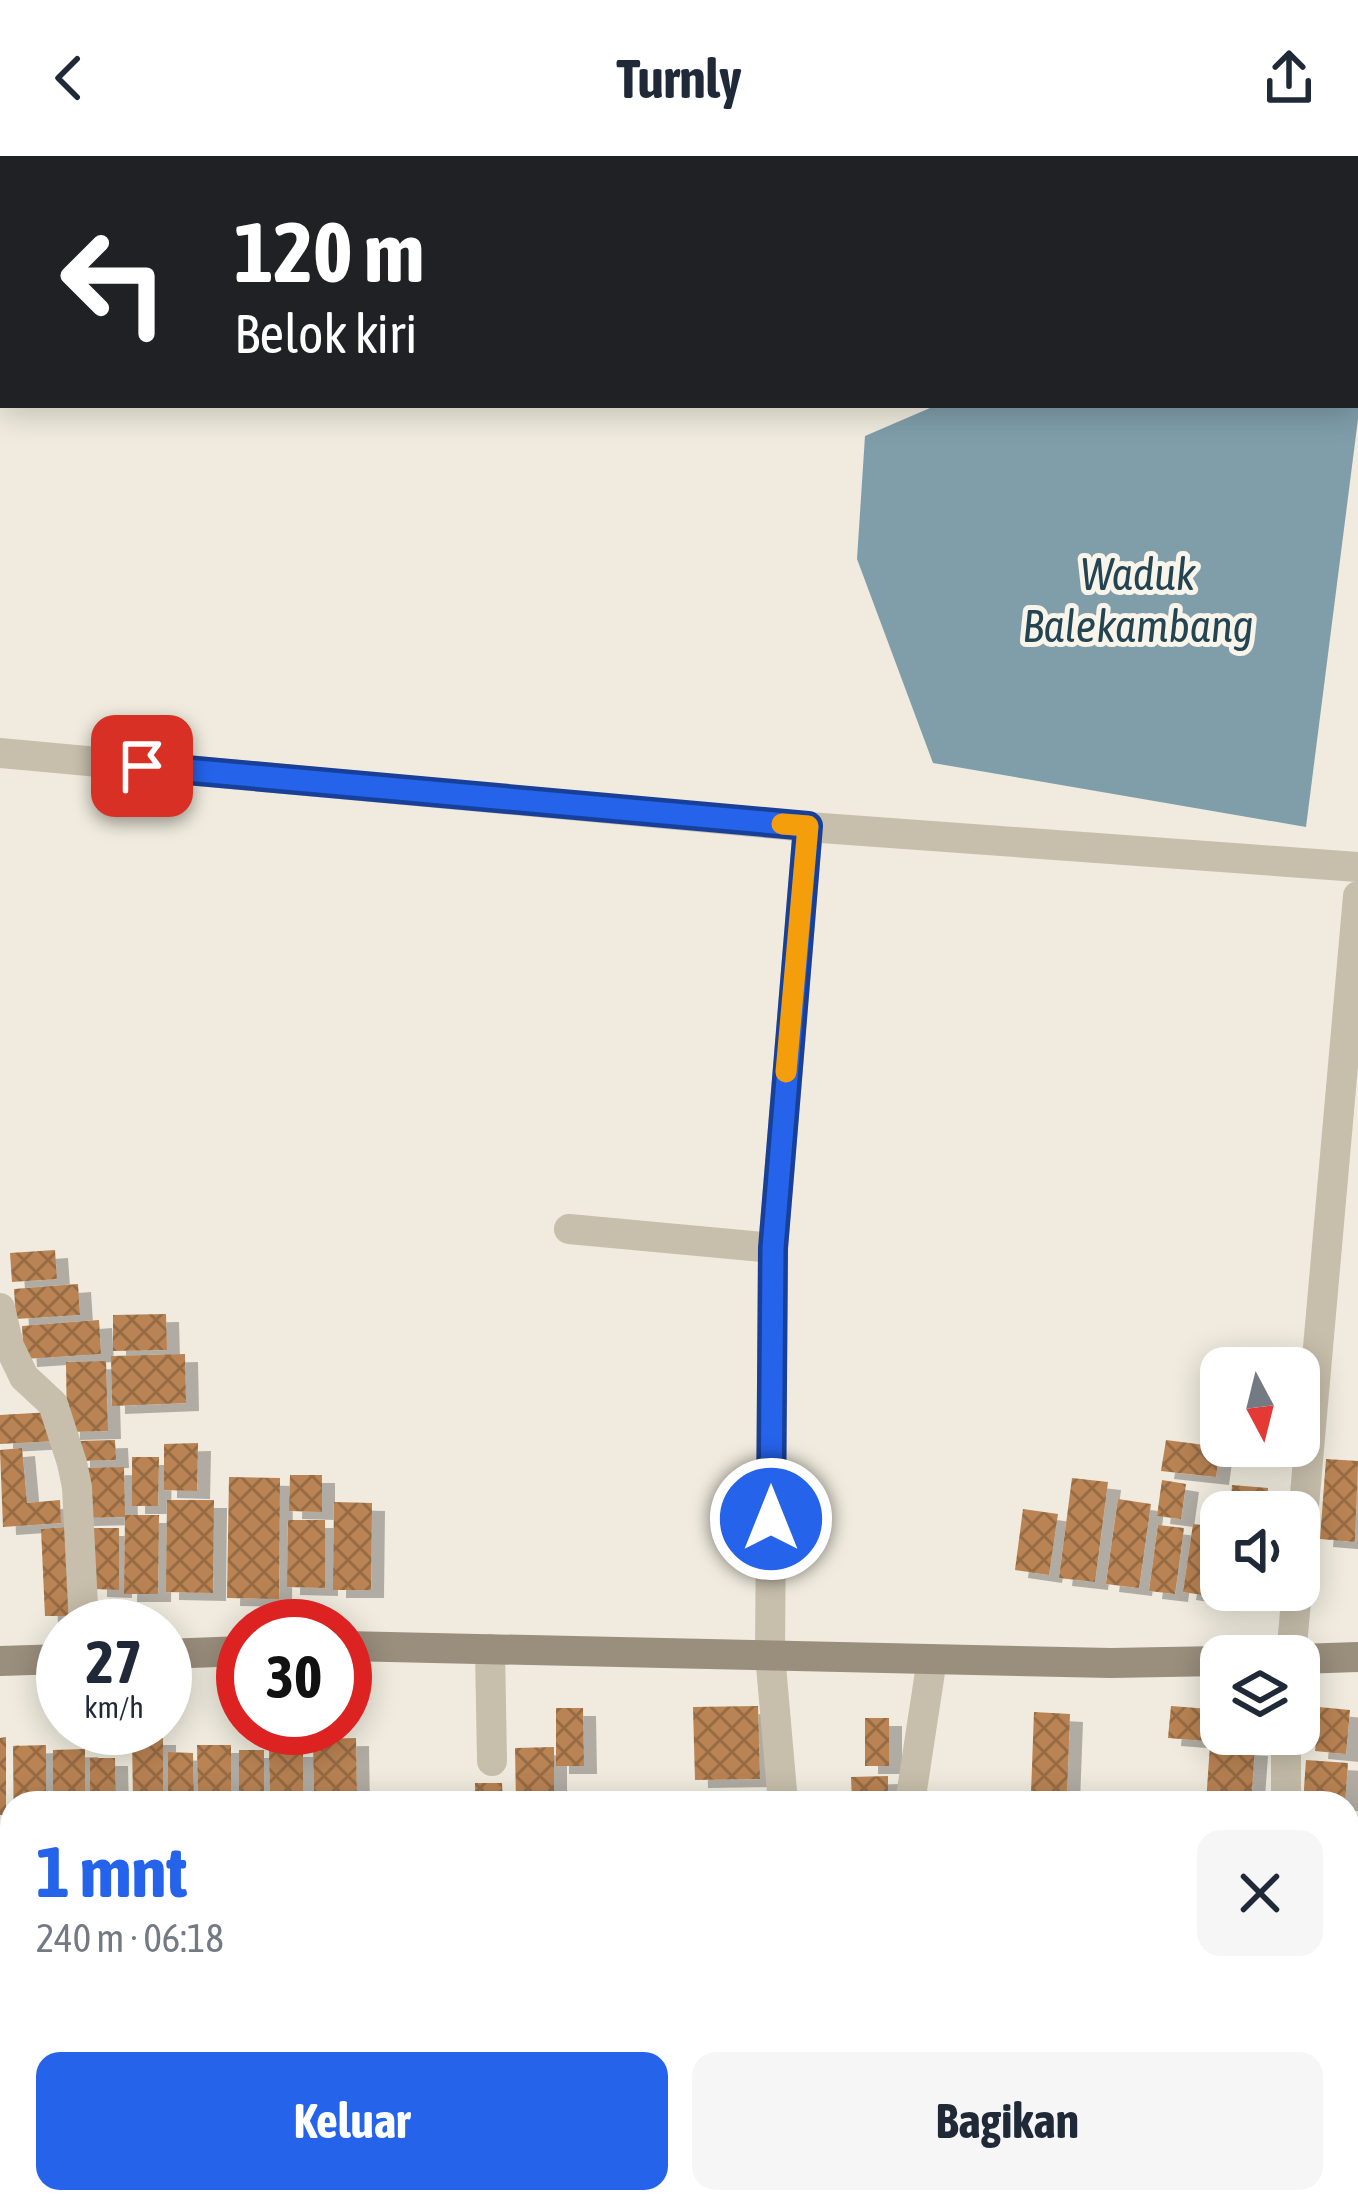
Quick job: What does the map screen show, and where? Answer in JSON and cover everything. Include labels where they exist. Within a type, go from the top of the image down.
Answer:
[{"type":"main road","points":[[372,1647],[1200,1661]]},
{"type":"main road","points":[[1320,1658],[1358,1657]]},
{"type":"main road","points":[[0,1661],[36,1660]]},
{"type":"street","points":[[0,753],[808,826],[1358,867]]},
{"type":"street","points":[[782,1791],[770,1654],[773,1248],[808,826]]},
{"type":"street","points":[[1305,1491],[1358,896]]},
{"type":"street","points":[[569,1229],[773,1248]]},
{"type":"street","points":[[0,1308],[9,1346],[24,1377],[52,1404],[69,1450],[77,1486],[83,1599]]},
{"type":"street","points":[[490,1649],[492,1761]]},
{"type":"street","points":[[912,1791],[932,1659]]},
{"type":"street","points":[[1286,1755],[1286,1791]]},
{"type":"water","name":"Waduk Balekambang","points":[[930,408],[1358,408],[1306,827],[933,763],[857,559],[865,436]]},
{"type":"building","points":[[55,1250],[57,1279],[12,1282],[10,1253]]},
{"type":"building","points":[[78,1284],[80,1315],[16,1319],[14,1289]]},
{"type":"building","points":[[166,1314],[167,1350],[113,1351],[113,1315]]},
{"type":"building","points":[[99,1320],[101,1354],[24,1359],[22,1326]]},
{"type":"building","points":[[185,1354],[186,1403],[112,1406],[111,1356]]},
{"type":"building","points":[[106,1361],[108,1431],[67,1432],[66,1362]]},
{"type":"building","points":[[52,1412],[54,1441],[0,1444],[0,1415]]},
{"type":"building","points":[[115,1440],[116,1460],[77,1461],[77,1441]]},
{"type":"building","points":[[1166,1440],[1200,1444],[1200,1467],[1217,1467],[1216,1477],[1161,1471]]},
{"type":"building","points":[[198,1443],[197,1491],[164,1490],[164,1444]]},
{"type":"building","points":[[22,1448],[27,1503],[60,1500],[61,1523],[3,1527],[0,1450]]},
{"type":"building","points":[[132,1457],[159,1457],[158,1506],[132,1506]]},
{"type":"building","points":[[1326,1459],[1358,1461],[1355,1542],[1320,1539]]},
{"type":"building","points":[[124,1467],[125,1515],[159,1515],[158,1594],[124,1594],[125,1517],[80,1518],[78,1468]]},
{"type":"building","points":[[290,1475],[322,1475],[322,1512],[289,1511]]},
{"type":"building","points":[[229,1477],[280,1478],[279,1599],[227,1598]]},
{"type":"building","points":[[1072,1478],[1108,1482],[1095,1582],[1059,1578]]},
{"type":"building","points":[[1162,1480],[1186,1484],[1181,1519],[1157,1516]]},
{"type":"building","points":[[1232,1485],[1268,1488],[1268,1491],[1232,1491]]},
{"type":"building","points":[[1118,1499],[1151,1504],[1139,1588],[1106,1584]]},
{"type":"building","points":[[167,1500],[214,1500],[213,1593],[166,1592]]},
{"type":"building","points":[[334,1502],[372,1503],[371,1590],[333,1590]]},
{"type":"building","points":[[1023,1509],[1058,1514],[1049,1575],[1015,1570]]},
{"type":"building","points":[[288,1520],[325,1520],[325,1588],[287,1587]]},
{"type":"building","points":[[1193,1524],[1200,1525],[1200,1595],[1183,1592]]},
{"type":"building","points":[[1158,1525],[1184,1528],[1175,1594],[1149,1591]]},
{"type":"building","points":[[67,1527],[70,1599],[44,1599],[41,1529]]},
{"type":"building","points":[[94,1528],[119,1528],[119,1590],[94,1589]]},
{"type":"building","points":[[758,1706],[760,1779],[695,1780],[693,1707]]},
{"type":"building","points":[[1171,1706],[1200,1708],[1200,1741],[1168,1738]]},
{"type":"building","points":[[1320,1707],[1350,1710],[1346,1754],[1320,1751]]},
{"type":"building","points":[[556,1708],[583,1708],[584,1766],[556,1766]]},
{"type":"building","points":[[1034,1712],[1070,1714],[1067,1791],[1031,1791]]},
{"type":"building","points":[[865,1718],[889,1718],[889,1766],[865,1766]]},
{"type":"building","points":[[6,1737],[6,1791],[0,1791],[0,1738]]},
{"type":"building","points":[[36,1745],[36,1755],[46,1755],[46,1791],[14,1791],[13,1746]]},
{"type":"building","points":[[197,1745],[216,1745],[216,1755],[231,1755],[231,1791],[198,1791]]},
{"type":"building","points":[[554,1747],[554,1791],[516,1791],[515,1748]]},
{"type":"building","points":[[193,1753],[194,1791],[168,1791],[168,1755]]},
{"type":"building","points":[[53,1755],[85,1755],[85,1791],[53,1791]]},
{"type":"building","points":[[132,1755],[163,1755],[163,1791],[133,1791]]},
{"type":"building","points":[[239,1755],[264,1755],[264,1791],[239,1791]]},
{"type":"building","points":[[269,1755],[303,1755],[303,1791],[270,1791]]},
{"type":"building","points":[[313,1755],[356,1755],[357,1791],[314,1791]]},
{"type":"building","points":[[1209,1755],[1254,1755],[1252,1791],[1207,1791]]},
{"type":"building","points":[[90,1758],[115,1758],[116,1791],[90,1791]]},
{"type":"building","points":[[1306,1760],[1348,1763],[1346,1791],[1304,1791]]},
{"type":"building","points":[[888,1776],[888,1791],[852,1791],[851,1777]]},
{"type":"building","points":[[475,1783],[502,1783],[502,1791],[475,1791]]},
{"type":"slow traffic","points":[[782,824],[808,826],[786,1072]]},
{"type":"route","points":[[142,766],[808,826],[773,1248],[771,1519]]}]
